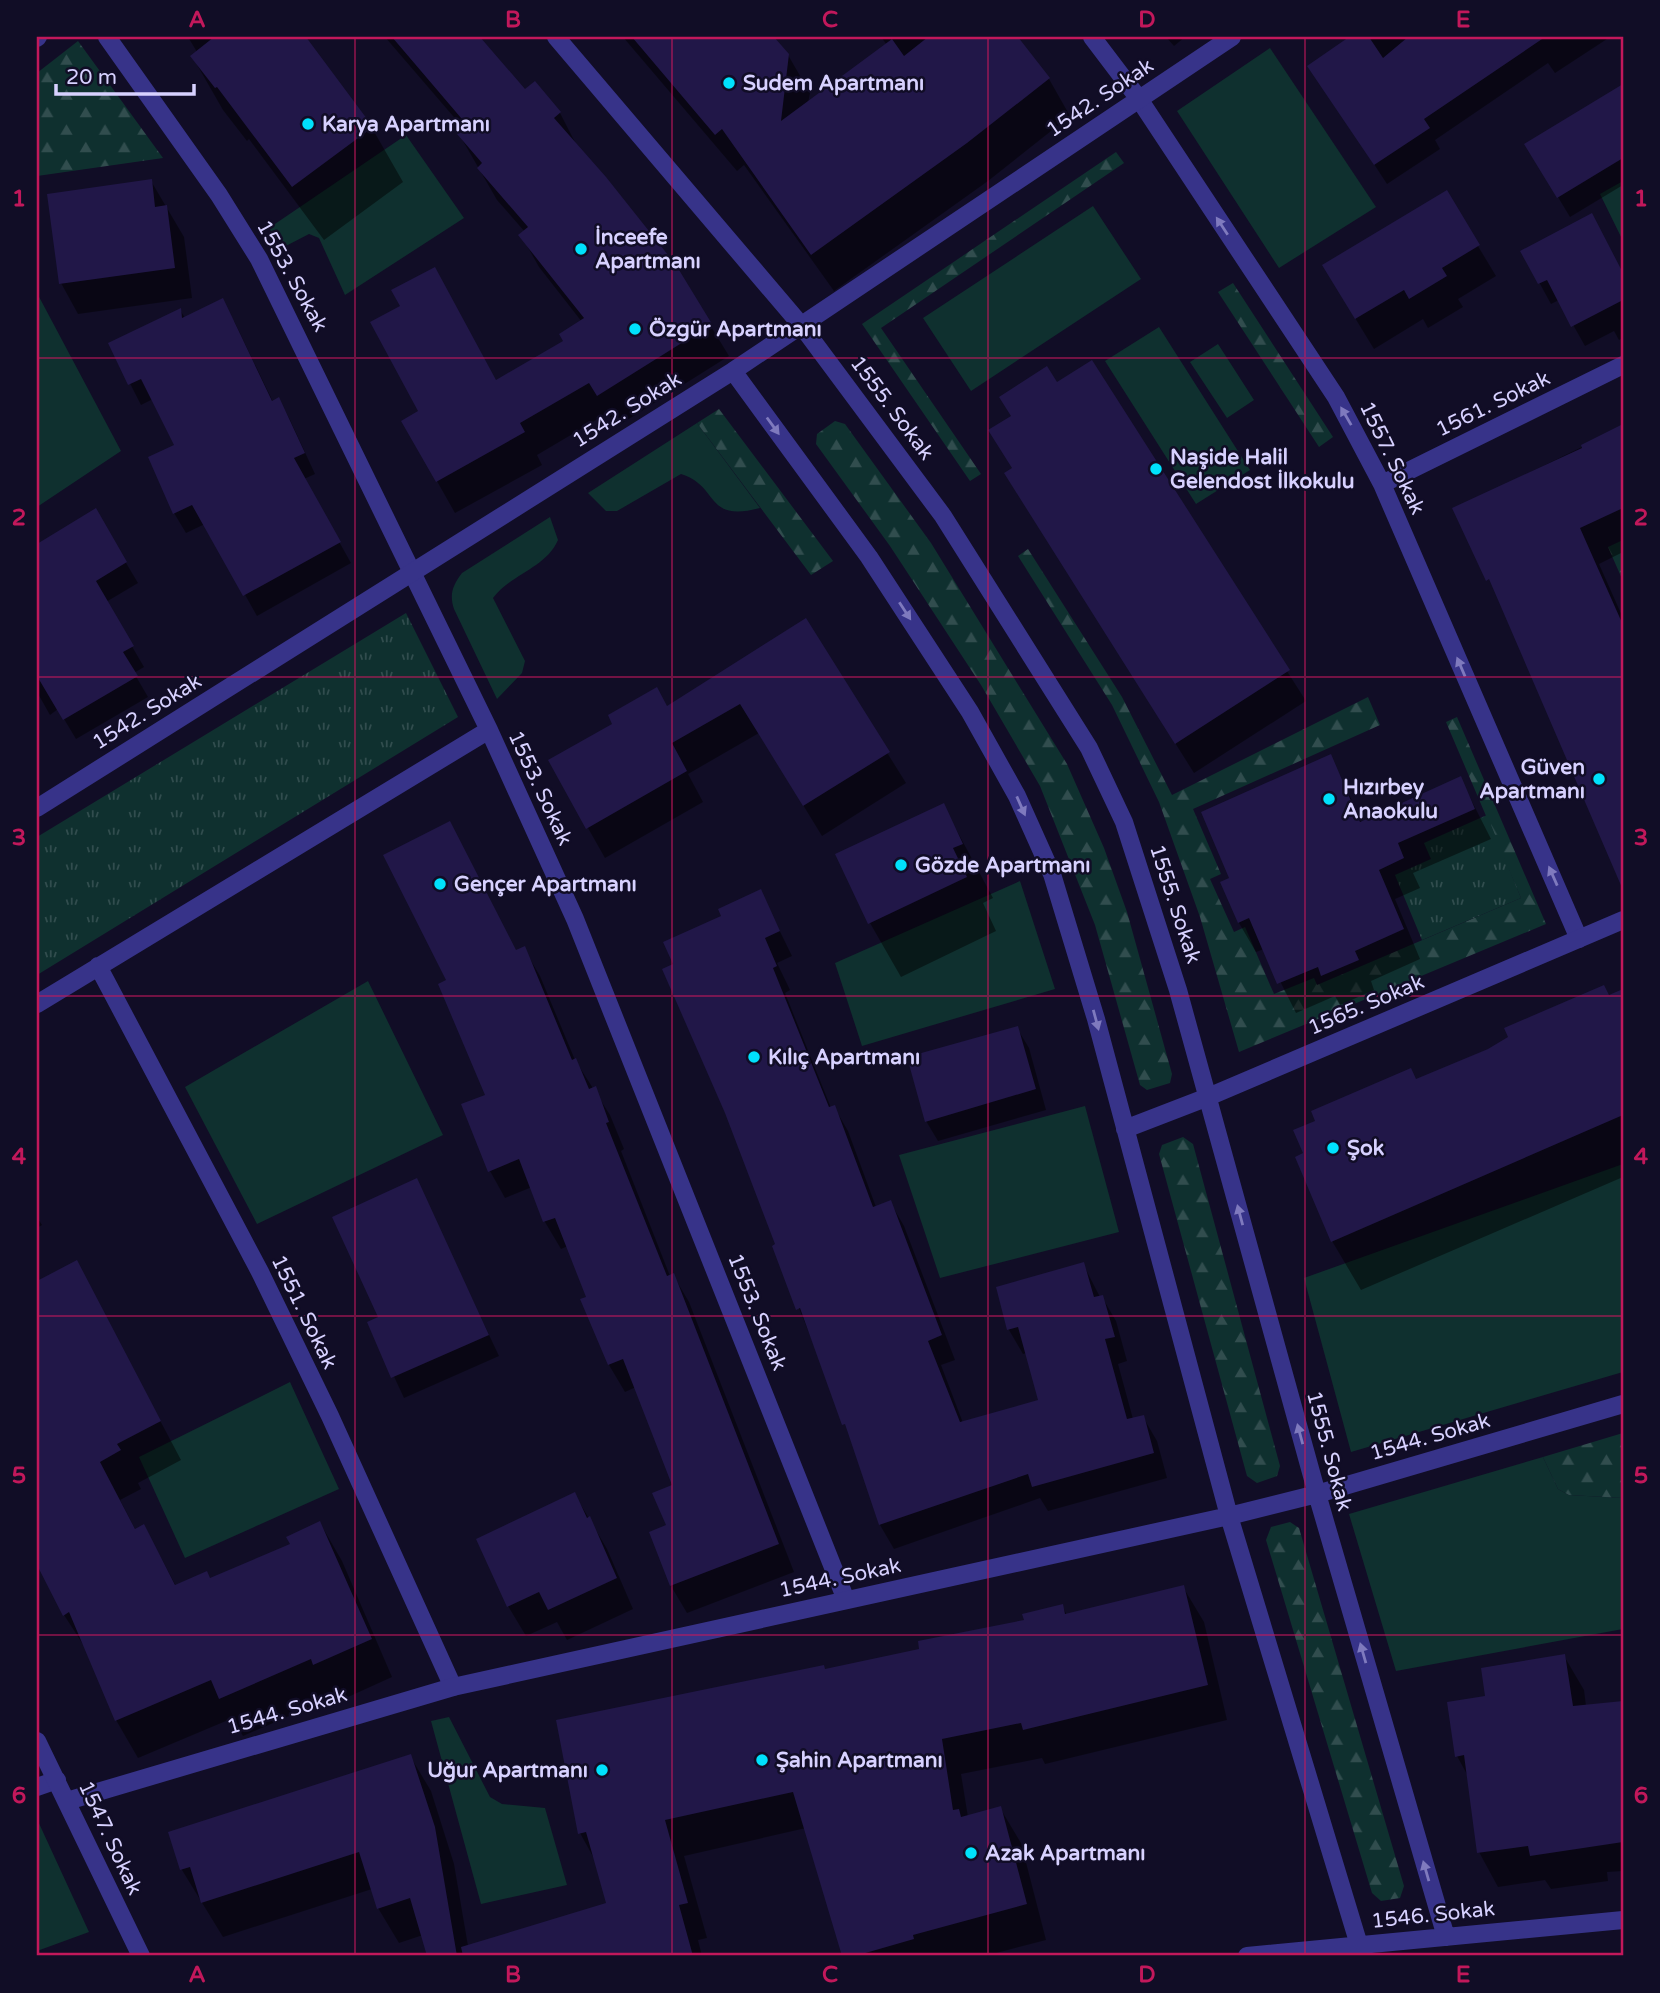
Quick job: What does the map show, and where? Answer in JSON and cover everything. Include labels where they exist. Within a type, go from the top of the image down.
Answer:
[{"type":"street","name":"1553. Sokak","points":[[107,37],[219,195],[259,259],[489,730],[614,1010],[846,1600]]},
{"type":"street","name":"1555. Sokak","points":[[556,37],[801,325],[943,516],[1090,748],[1124,822],[1150,895],[1317,1494],[1446,1937]]},
{"type":"street","name":"1557. Sokak","points":[[1092,37],[1139,99],[1336,397],[1382,484],[1580,939]]},
{"type":"street","name":"1542. Sokak","points":[[37,807],[733,370],[1232,37]]},
{"type":"street","name":"1561. Sokak","points":[[1382,484],[1623,365]]},
{"type":"street","points":[[733,370],[869,557],[970,712],[1017,796],[1052,874],[1074,942],[1229,1516],[1359,1945]]},
{"type":"street","points":[[37,1004],[489,730]]},
{"type":"street","name":"1565. Sokak","points":[[1125,1129],[1208,1097],[1623,920]]},
{"type":"street","name":"1551. Sokak","points":[[98,966],[260,1272],[330,1416],[453,1687]]},
{"type":"street","name":"1544. Sokak","points":[[67,1801],[453,1687],[1229,1516],[1317,1494],[1623,1404]]},
{"type":"street","name":"1547. Sokak","points":[[37,1741],[141,1956]]},
{"type":"street","points":[[37,1787],[57,1780]]},
{"type":"street","name":"1546. Sokak","points":[[1247,1956],[1623,1920]]},
{"type":"green space","points":[[78,41],[163,158],[37,176],[37,73]]},
{"type":"green space","points":[[1270,48],[1376,207],[1279,268],[1177,111]]},
{"type":"green space","points":[[406,135],[464,218],[345,295],[319,238],[309,234],[282,248],[269,228]]},
{"type":"green space","points":[[1116,152],[1124,163],[881,328],[981,474],[970,481],[862,324]]},
{"type":"green space","points":[[1623,181],[1623,241],[1600,194]]},
{"type":"green space","points":[[1093,206],[1141,279],[971,391],[923,318]]},
{"type":"green space","points":[[1233,283],[1333,437],[1319,447],[1218,292]]},
{"type":"green space","points":[[37,293],[121,451],[37,507]]},
{"type":"green space","points":[[1159,327],[1250,470],[1196,504],[1105,361]]},
{"type":"green space","points":[[1218,344],[1254,400],[1227,418],[1190,362]]},
{"type":"green space","points":[[719,409],[833,561],[811,575],[697,423]]},
{"type":"green space","points":[[835,421],[845,424],[931,543],[1067,764],[1104,848],[1127,912],[1172,1074],[1170,1083],[1147,1090],[1140,1085],[1095,925],[1040,786],[981,685],[890,546],[816,444],[817,434]]},
{"type":"green space","points":[[697,423],[760,508],[730,511],[714,501],[702,486],[681,474],[617,511],[606,511],[588,493]]},
{"type":"green space","points":[[550,517],[558,540],[552,550],[493,598],[525,661],[522,673],[497,699],[454,609],[453,590],[462,573]]},
{"type":"green space","points":[[1623,540],[1623,581],[1608,547]]},
{"type":"green space","points":[[1028,549],[1122,697],[1172,795],[1368,697],[1380,725],[1193,809],[1221,874],[1210,879],[1234,932],[1245,927],[1274,994],[1314,978],[1317,985],[1521,898],[1446,722],[1457,717],[1546,924],[1239,1052],[1200,917],[1159,802],[1112,705],[1018,556]]},
{"type":"green space","points":[[406,613],[458,717],[37,975],[37,837]]},
{"type":"green space","points":[[1487,815],[1521,898],[1422,940],[1395,875],[1431,859],[1424,843]]},
{"type":"green space","points":[[1020,881],[1055,989],[862,1046],[835,963]]},
{"type":"green space","points":[[368,981],[443,1135],[257,1224],[185,1087]]},
{"type":"green space","points":[[1085,1106],[1119,1232],[940,1278],[899,1155]]},
{"type":"green space","points":[[1183,1137],[1193,1144],[1280,1466],[1277,1476],[1257,1483],[1247,1476],[1159,1154],[1162,1145]]},
{"type":"green space","points":[[1623,1164],[1623,1372],[1351,1452],[1304,1278]]},
{"type":"green space","points":[[290,1382],[339,1489],[185,1558],[139,1457]]},
{"type":"green space","points":[[1623,1433],[1623,1498],[1569,1495],[1558,1489],[1543,1457]]},
{"type":"green space","points":[[1543,1457],[1558,1489],[1569,1495],[1623,1498],[1623,1629],[1396,1671],[1349,1514]]},
{"type":"green space","points":[[1290,1522],[1299,1528],[1404,1886],[1400,1898],[1381,1901],[1372,1893],[1266,1540],[1271,1527]]},
{"type":"green space","points":[[449,1717],[490,1797],[502,1804],[545,1808],[567,1885],[481,1904],[431,1721]]},
{"type":"green space","points":[[37,1819],[89,1932],[37,1951]]},
{"type":"building","points":[[214,37],[306,37],[373,127],[292,187],[217,87],[215,88],[190,56]]},
{"type":"building","points":[[392,37],[480,37],[525,89],[535,81],[561,112],[554,118],[606,177],[676,265],[712,324],[597,396],[589,383],[520,423],[525,432],[436,482],[401,421],[418,411],[370,322],[400,306],[391,290],[435,267],[496,380],[563,341],[559,334],[584,318],[518,235],[528,227],[477,168],[482,163],[457,134],[467,125]]},
{"type":"building","points":[[632,37],[774,37],[789,54],[781,121],[892,39],[904,56],[928,37],[1018,37],[1050,78],[967,143],[811,255],[722,129],[715,135]]},
{"type":"building","points":[[1349,37],[1369,37],[1383,58],[1408,37],[1545,37],[1424,119],[1430,128],[1374,165],[1307,66]]},
{"type":"building","points":[[1623,84],[1623,158],[1557,198],[1524,144]]},
{"type":"building","points":[[152,179],[155,207],[167,205],[175,268],[59,284],[47,194]]},
{"type":"building","points":[[1447,190],[1480,245],[1442,268],[1447,276],[1409,299],[1404,290],[1355,319],[1322,265]]},
{"type":"building","points":[[1592,213],[1623,273],[1623,300],[1571,327],[1547,280],[1538,284],[1520,251]]},
{"type":"building","points":[[223,298],[272,401],[279,397],[305,453],[294,458],[341,542],[243,596],[192,505],[173,514],[148,457],[174,445],[141,379],[128,385],[108,343],[181,308],[182,318]]},
{"type":"building","points":[[1092,360],[1290,670],[1175,744],[1004,473],[1012,468],[988,430],[1011,416],[999,397],[1047,366],[1057,382]]},
{"type":"building","points":[[1623,424],[1623,508],[1580,528],[1623,625],[1623,890],[1489,579],[1486,581],[1452,508],[1582,448],[1581,445]]},
{"type":"building","points":[[96,508],[127,562],[96,581],[134,646],[123,652],[138,676],[63,720],[37,676],[37,544]]},
{"type":"building","points":[[806,618],[890,752],[803,806],[740,704],[672,743],[687,771],[586,829],[548,760],[612,724],[608,715],[657,687],[667,706]]},
{"type":"building","name":"Hızırbey Anaokulu","points":[[1331,754],[1360,822],[1461,776],[1475,809],[1398,843],[1404,858],[1379,870],[1404,929],[1355,951],[1359,960],[1321,976],[1318,967],[1277,984],[1249,918],[1238,923],[1220,882],[1229,878],[1201,812]]},
{"type":"building","name":"Gözde Apartmanı","points":[[944,803],[963,844],[953,848],[967,877],[868,924],[835,854]]},
{"type":"building","points":[[450,821],[516,950],[525,946],[572,1060],[576,1058],[589,1089],[596,1086],[609,1122],[606,1123],[667,1276],[674,1273],[779,1544],[670,1586],[649,1532],[666,1525],[652,1493],[672,1485],[623,1359],[608,1365],[580,1299],[586,1297],[555,1218],[543,1222],[519,1159],[488,1172],[461,1104],[485,1095],[438,984],[446,980],[383,855]]},
{"type":"building","points":[[761,889],[780,931],[765,938],[777,966],[773,968],[829,1107],[835,1105],[873,1207],[891,1200],[942,1335],[928,1341],[960,1422],[1038,1400],[1018,1327],[1007,1330],[996,1287],[1084,1262],[1094,1297],[1103,1295],[1115,1337],[1105,1339],[1127,1419],[1144,1415],[1154,1453],[1032,1487],[1028,1474],[879,1525],[845,1424],[842,1425],[800,1308],[796,1310],[772,1246],[775,1244],[725,1113],[662,969],[673,964],[663,942],[721,916],[718,909]]},
{"type":"building","points":[[1604,985],[1609,995],[1623,989],[1623,1115],[1331,1242],[1295,1157],[1303,1153],[1293,1130],[1315,1121],[1311,1111],[1411,1068],[1416,1079],[1488,1049],[1508,1037],[1504,1028]]},
{"type":"building","points":[[1018,1026],[1036,1089],[925,1122],[907,1057]]},
{"type":"building","points":[[417,1178],[489,1335],[391,1378],[367,1322],[378,1317],[332,1217]]},
{"type":"building","points":[[77,1260],[161,1421],[117,1444],[121,1450],[100,1462],[135,1529],[144,1524],[175,1585],[207,1571],[210,1578],[290,1544],[286,1537],[320,1521],[372,1639],[313,1665],[311,1659],[219,1699],[211,1680],[115,1721],[69,1612],[63,1616],[37,1565],[37,1281]]},
{"type":"building","points":[[575,1492],[587,1518],[590,1516],[617,1578],[548,1610],[539,1592],[507,1607],[476,1539]]},
{"type":"building","points":[[1184,1585],[1208,1685],[1023,1730],[1021,1723],[942,1739],[953,1810],[959,1809],[961,1817],[1001,1806],[1027,1904],[913,1935],[914,1939],[855,1956],[842,1956],[793,1792],[665,1820],[688,1903],[679,1905],[693,1956],[463,1956],[461,1947],[606,1903],[586,1832],[578,1834],[556,1720],[824,1665],[825,1669],[919,1649],[918,1641],[1024,1620],[1022,1614],[1063,1604],[1065,1614]]},
{"type":"building","points":[[1565,1654],[1573,1706],[1623,1701],[1623,1842],[1530,1856],[1528,1846],[1477,1853],[1464,1755],[1455,1757],[1447,1702],[1485,1696],[1481,1668]]},
{"type":"building","points":[[411,1754],[435,1827],[457,1956],[427,1956],[410,1898],[377,1909],[359,1852],[201,1903],[190,1867],[180,1870],[168,1832]]},
{"type":"place","name":"Sudem Apartmanı","points":[[729,83]]},
{"type":"place","name":"Karya Apartmanı","points":[[308,124]]},
{"type":"place","name":"İnceefe Apartmanı","points":[[581,249]]},
{"type":"place","name":"Özgür Apartmanı","points":[[635,329]]},
{"type":"place","name":"Naşide Halil Gelendost İlkokulu","points":[[1156,469]]},
{"type":"place","name":"Güven Apartmanı","points":[[1599,779]]},
{"type":"place","name":"Hızırbey Anaokulu","points":[[1329,799]]},
{"type":"place","name":"Gözde Apartmanı","points":[[901,865]]},
{"type":"place","name":"Gençer Apartmanı","points":[[440,884]]},
{"type":"place","name":"Kılıç Apartmanı","points":[[754,1057]]},
{"type":"place","name":"Şok","points":[[1333,1148]]},
{"type":"place","name":"Şahin Apartmanı","points":[[762,1760]]},
{"type":"place","name":"Uğur Apartmanı","points":[[602,1770]]},
{"type":"place","name":"Azak Apartmanı","points":[[971,1853]]}]
